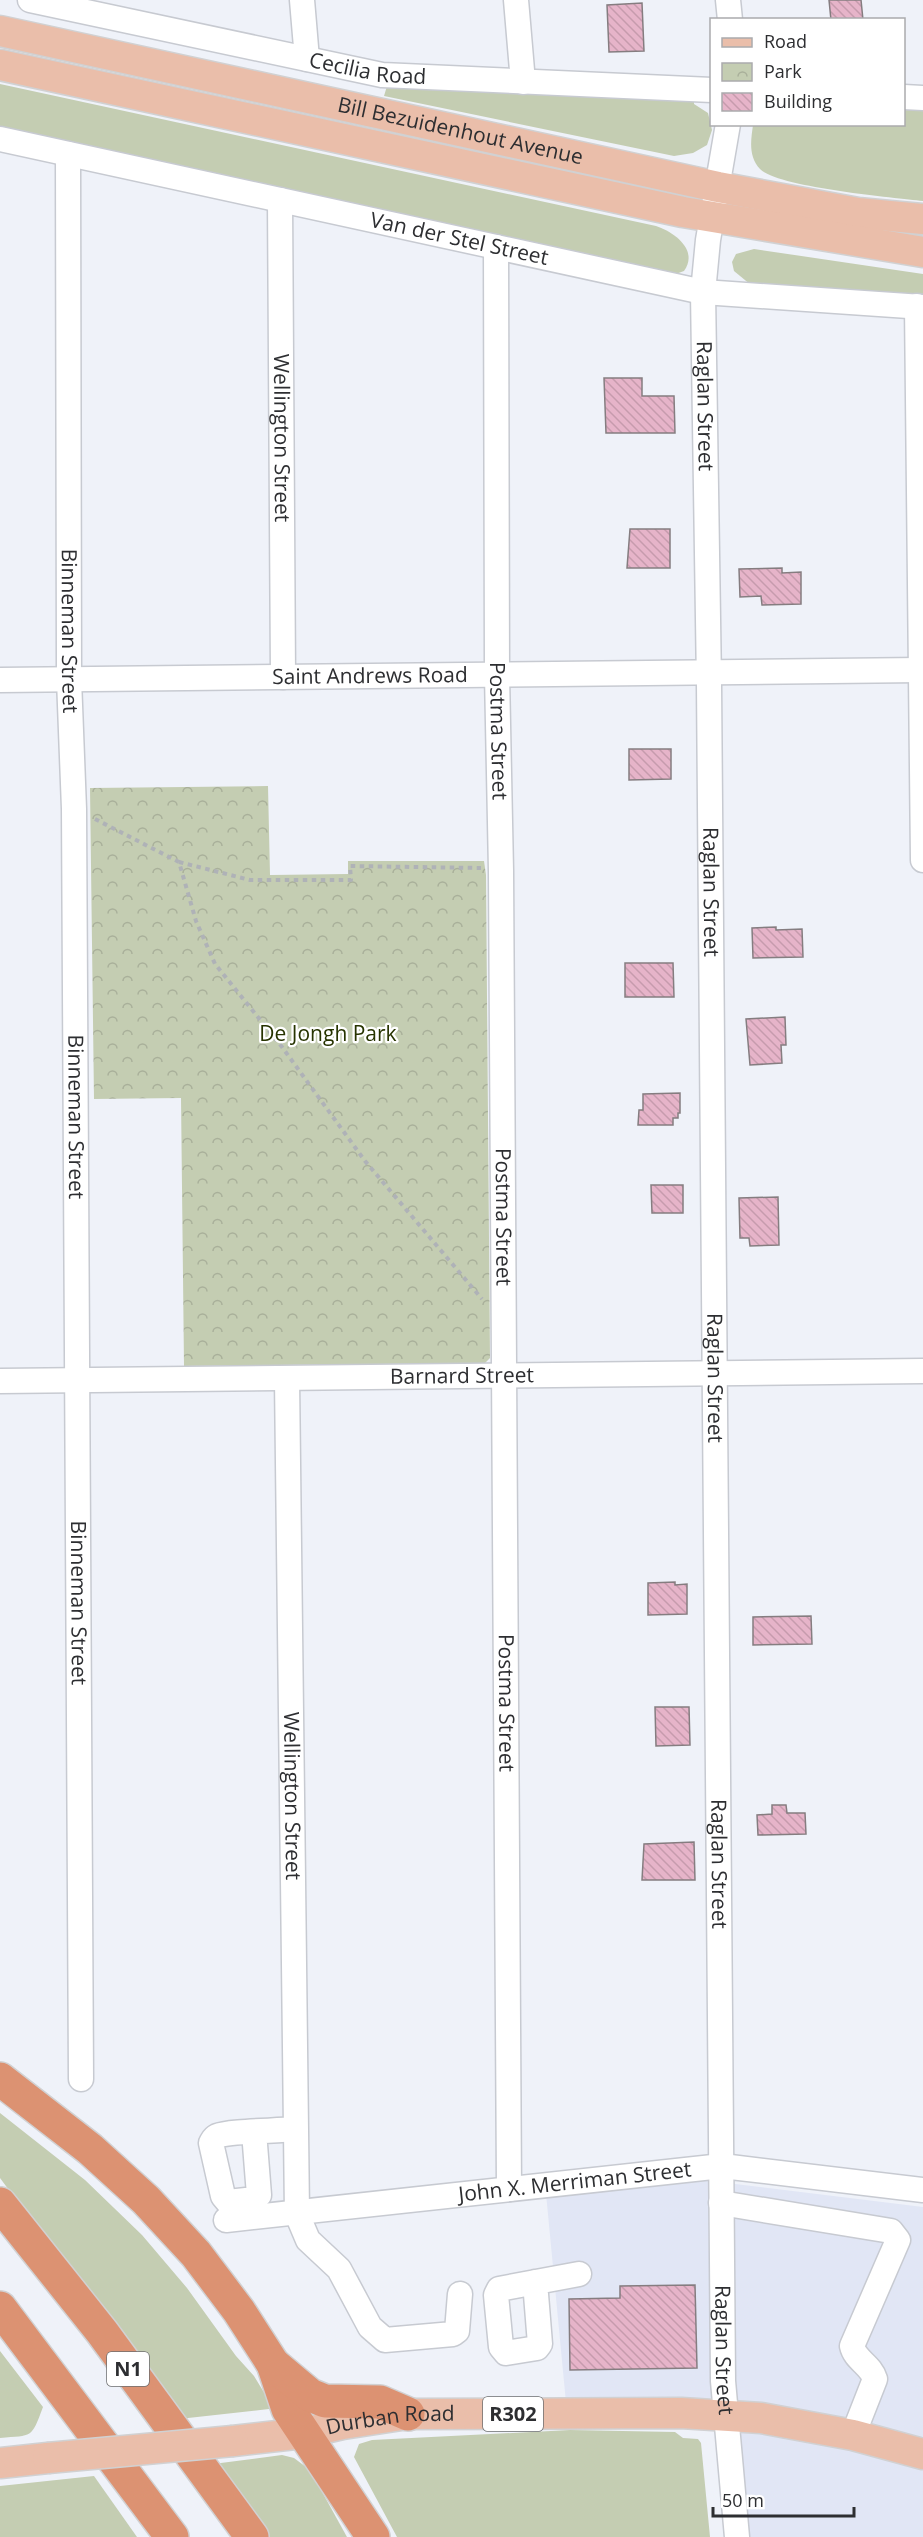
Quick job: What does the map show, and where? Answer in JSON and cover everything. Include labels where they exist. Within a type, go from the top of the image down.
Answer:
[{"type":"highway","points":[[0,2079],[90,2149],[146,2200],[196,2254],[239,2311],[273,2364],[288,2409],[373,2537]]},
{"type":"highway","name":"N1","points":[[0,2204],[102,2332],[252,2537]]},
{"type":"highway","points":[[0,2308],[172,2537]]},
{"type":"highway","points":[[273,2364],[310,2394],[326,2401],[380,2402],[408,2414]]},
{"type":"main road","name":"Bill Bezuidenhout Avenue","points":[[0,31],[718,187],[858,213],[923,219]]},
{"type":"main road","name":"Bill Bezuidenhout Avenue","points":[[0,65],[713,217],[923,252]]},
{"type":"main road","name":"Durban Road","points":[[0,2463],[304,2433],[343,2424],[408,2414],[724,2415],[761,2418],[853,2435],[923,2454]]},
{"type":"street","name":"Cecilia Road","points":[[30,0],[87,6],[382,75],[710,90]]},
{"type":"street","points":[[302,0],[307,59]]},
{"type":"street","points":[[516,0],[523,82]]},
{"type":"street","points":[[728,0],[730,18]]},
{"type":"street","points":[[905,97],[923,98]]},
{"type":"street","name":"Raglan Street","points":[[728,126],[703,292],[724,2415],[737,2537]]},
{"type":"street","name":"Van der Stel Street","points":[[0,139],[703,292],[920,306]]},
{"type":"street","name":"Binneman Street","points":[[68,154],[69,679],[74,809],[81,2079]]},
{"type":"street","name":"Wellington Street","points":[[280,200],[283,677]]},
{"type":"street","name":"Postma Street","points":[[496,247],[497,675],[501,871],[509,2189]]},
{"type":"street","points":[[920,306],[923,860]]},
{"type":"street","name":"Saint Andrews Road","points":[[0,680],[921,670]]},
{"type":"street","name":"Barnard Street","points":[[0,1381],[923,1371]]},
{"type":"street","name":"Wellington Street","points":[[287,1379],[294,2129],[297,2214]]},
{"type":"street","points":[[254,2132],[294,2129]]},
{"type":"street","name":"John X. Merriman Street","points":[[226,2220],[722,2166],[923,2190]]},
{"type":"street","points":[[694,2168],[711,2186],[721,2210],[891,2231],[898,2240],[852,2346],[856,2355],[871,2369],[875,2379],[853,2435]]},
{"type":"street","points":[[297,2214],[308,2240],[339,2269],[370,2327],[385,2340],[453,2334],[457,2331],[460,2295]]},
{"type":"street","points":[[536,2283],[579,2274]]},
{"type":"path","points":[[94,819],[179,861],[234,877],[260,880],[351,880],[350,866],[485,868]]},
{"type":"path","points":[[179,861],[195,921],[215,964],[282,1047],[379,1178],[483,1300]]},
{"type":"shaded area","points":[[718,2163],[719,2182],[923,2207],[923,2537],[738,2537],[726,2417],[567,2413],[545,2183]]},
{"type":"green space","points":[[0,84],[656,226],[677,237],[686,249],[688,263],[684,271],[673,275],[0,129]]},
{"type":"green space","points":[[387,86],[694,99],[694,104],[708,113],[712,130],[707,145],[693,153],[674,156],[384,96]]},
{"type":"green space","points":[[905,108],[923,109],[923,201],[837,191],[770,175],[756,164],[751,148],[753,126],[905,126]]},
{"type":"green space","points":[[754,249],[923,274],[923,296],[751,285],[734,271],[732,262],[736,254]]},
{"type":"green space","name":"De Jongh Park","points":[[268,786],[270,875],[348,874],[348,861],[484,861],[486,875],[490,1358],[485,1363],[184,1366],[181,1098],[94,1099],[90,788]]},
{"type":"green space","points":[[0,2113],[85,2180],[142,2235],[187,2288],[236,2356],[254,2376],[271,2404],[269,2409],[179,2419],[0,2178]]},
{"type":"green space","points":[[0,2351],[43,2407],[33,2430],[25,2435],[0,2438]]},
{"type":"green space","points":[[570,2430],[675,2432],[683,2438],[698,2439],[701,2443],[710,2537],[397,2537],[354,2457],[359,2444],[372,2440]]},
{"type":"green space","points":[[282,2455],[294,2458],[310,2470],[347,2537],[264,2537],[213,2464]]},
{"type":"green space","points":[[94,2476],[137,2537],[0,2537],[0,2486]]},
{"type":"building","points":[[829,0],[861,0],[863,18],[831,18]]},
{"type":"building","points":[[642,3],[644,51],[609,52],[607,5]]},
{"type":"building","points":[[604,378],[642,378],[642,396],[674,396],[675,433],[606,433]]},
{"type":"building","points":[[630,529],[670,529],[670,568],[627,568]]},
{"type":"building","points":[[782,568],[782,573],[801,572],[801,604],[762,605],[761,596],[740,597],[739,569]]},
{"type":"building","points":[[629,749],[671,749],[671,779],[629,780]]},
{"type":"building","points":[[776,927],[776,930],[802,929],[803,957],[753,958],[752,928]]},
{"type":"building","points":[[625,963],[673,963],[674,997],[625,997]]},
{"type":"building","points":[[785,1017],[786,1045],[781,1045],[782,1063],[750,1065],[746,1019]]},
{"type":"building","points":[[680,1093],[680,1113],[678,1113],[678,1118],[673,1118],[673,1125],[638,1125],[639,1110],[643,1110],[643,1094]]},
{"type":"building","points":[[651,1185],[683,1185],[683,1213],[652,1213]]},
{"type":"building","points":[[778,1197],[779,1245],[750,1246],[749,1238],[740,1238],[739,1198]]},
{"type":"building","points":[[675,1582],[675,1585],[687,1584],[687,1614],[648,1615],[648,1583]]},
{"type":"building","points":[[811,1616],[812,1644],[753,1645],[753,1617]]},
{"type":"building","points":[[655,1707],[689,1707],[690,1745],[656,1746]]},
{"type":"building","points":[[772,1805],[786,1805],[787,1813],[805,1813],[806,1834],[758,1835],[757,1815],[772,1814]]},
{"type":"building","points":[[694,1842],[695,1880],[642,1880],[644,1844]]},
{"type":"building","points":[[695,2285],[697,2368],[570,2370],[569,2299],[620,2298],[620,2286]]}]
